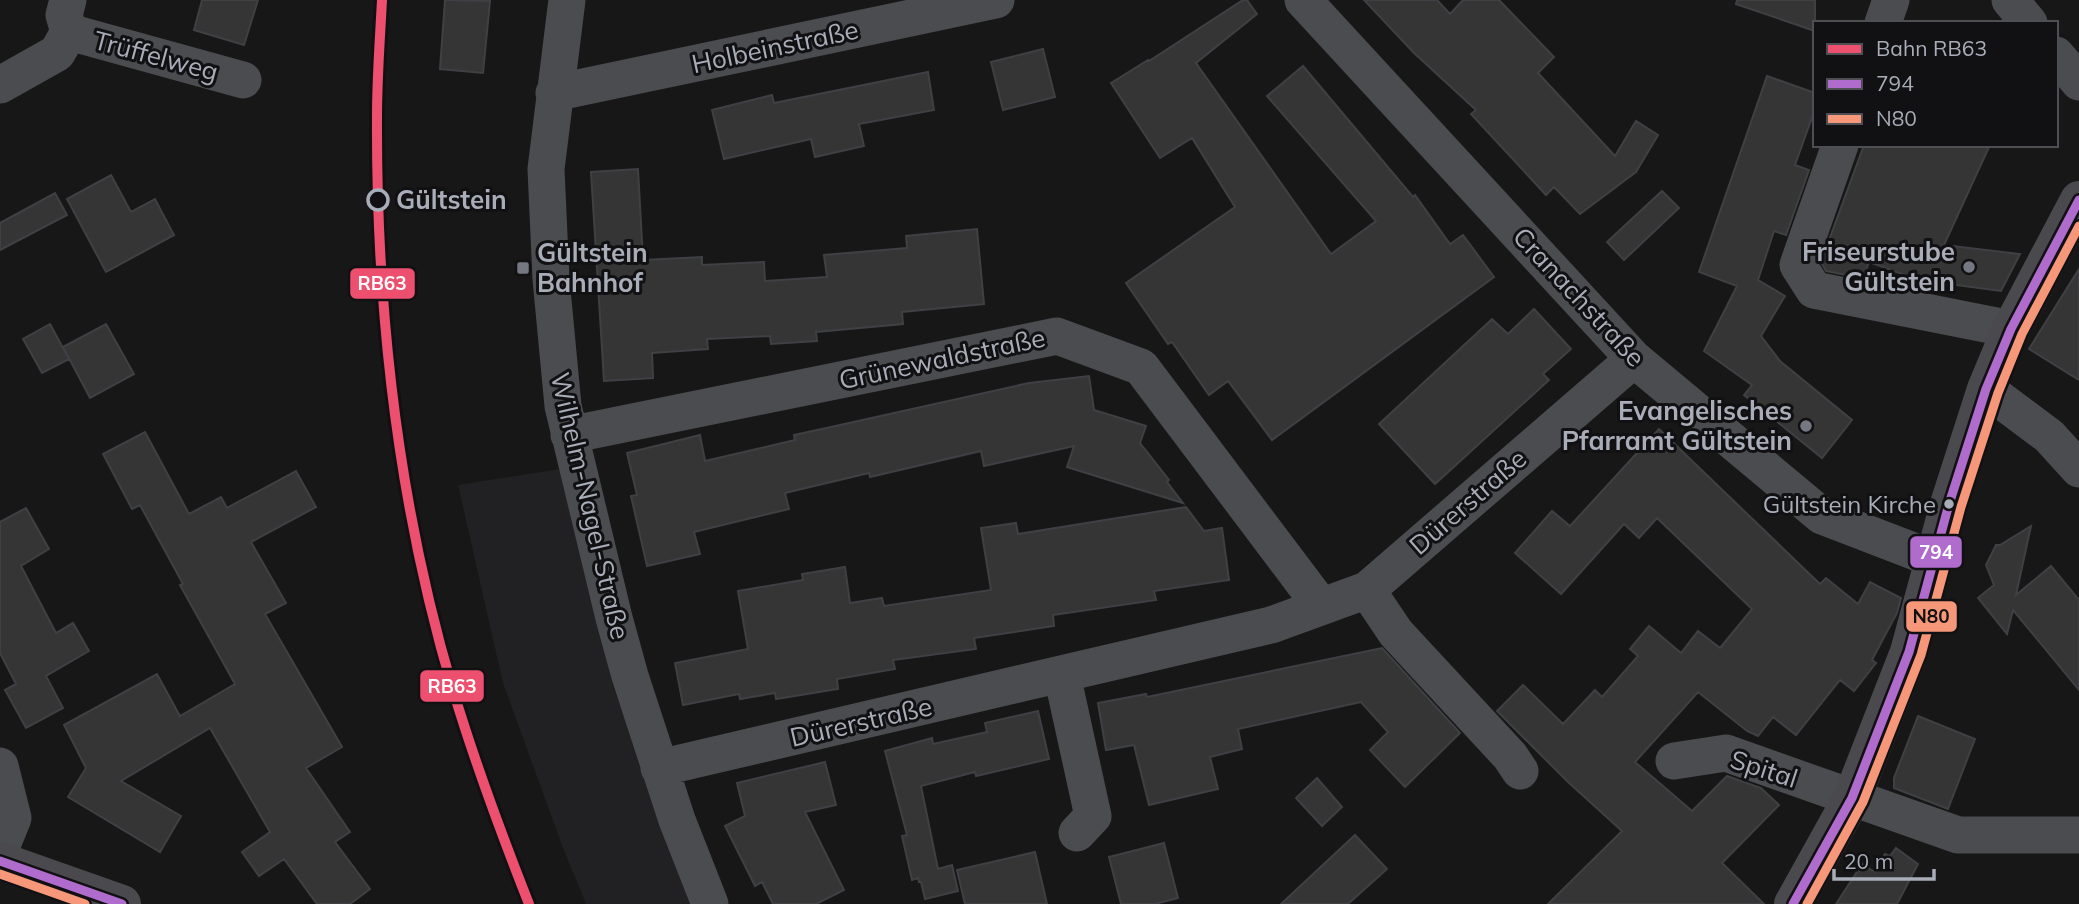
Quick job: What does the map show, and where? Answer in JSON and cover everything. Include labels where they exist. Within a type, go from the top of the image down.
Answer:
[{"type":"street","name":"Wilhelm-Nagel-Straße","points":[[567,0],[547,155],[547,210],[559,374],[569,435],[614,618],[659,768],[710,904]]},
{"type":"street","name":"Holbeinstraße","points":[[554,93],[996,0]]},
{"type":"street","name":"Cranachstraße","points":[[1303,0],[1634,359],[1822,516],[1934,559]]},
{"type":"street","points":[[1884,21],[1891,0]]},
{"type":"street","points":[[2010,0],[2027,21]]},
{"type":"street","name":"Trüffelweg","points":[[0,85],[57,53],[69,16],[243,80]]},
{"type":"street","points":[[2058,57],[2079,82]]},
{"type":"street","points":[[1839,147],[1798,265],[1814,290],[2011,329]]},
{"type":"street","points":[[1793,904],[1853,798],[1909,652],[1934,559],[1986,389],[2011,329],[2079,200]]},
{"type":"street","name":"Grünewaldstraße","points":[[569,435],[1057,336],[1141,367],[1321,606]]},
{"type":"street","name":"Dürerstraße","points":[[659,768],[1271,625],[1367,590],[1634,359]]},
{"type":"street","points":[[1986,389],[2049,436],[2079,469]]},
{"type":"street","points":[[1367,590],[1396,633],[1510,756],[1520,771]]},
{"type":"street","points":[[1062,675],[1093,816],[1077,833]]},
{"type":"street","name":"Spital","points":[[1674,761],[1726,753],[1958,835],[2079,835]]},
{"type":"street","points":[[0,766],[13,818],[0,850]]},
{"type":"street","points":[[0,861],[122,904]]},
{"type":"shaded area","points":[[560,469],[614,689],[696,904],[586,904],[503,683],[458,485]]},
{"type":"building","points":[[202,0],[258,0],[244,45],[194,30]]},
{"type":"building","points":[[445,0],[490,1],[483,73],[440,69]]},
{"type":"building","points":[[1247,0],[1257,14],[1196,63],[1331,254],[1376,221],[1267,96],[1303,66],[1413,197],[1415,195],[1450,244],[1463,235],[1494,277],[1272,440],[1228,381],[1209,395],[1172,342],[1168,344],[1126,283],[1235,207],[1192,138],[1160,158],[1111,83]]},
{"type":"building","points":[[1364,0],[1437,0],[1450,14],[1463,0],[1499,0],[1554,57],[1538,73],[1615,156],[1636,121],[1658,135],[1636,172],[1580,214],[1554,187],[1546,195],[1471,114],[1476,110],[1414,53]]},
{"type":"building","points":[[1737,0],[1815,0],[1813,30],[1736,4]]},
{"type":"building","points":[[1043,49],[1055,97],[1003,110],[991,62]]},
{"type":"building","points":[[928,72],[934,110],[859,124],[864,146],[815,157],[811,139],[724,159],[712,110],[772,95],[774,103]]},
{"type":"building","points":[[1767,76],[1813,92],[1813,115],[1795,165],[1809,170],[1786,235],[1774,231],[1758,280],[1785,296],[1761,336],[1780,361],[1852,420],[1822,458],[1744,395],[1752,385],[1704,351],[1737,286],[1699,272]]},
{"type":"building","points":[[1863,147],[1989,147],[1944,245],[2020,254],[2001,291],[1919,280],[1869,262],[1863,278],[1826,271],[1821,262]]},
{"type":"building","points":[[638,169],[643,260],[702,257],[702,265],[764,262],[765,281],[827,277],[824,255],[907,248],[906,236],[977,229],[984,304],[902,312],[903,324],[816,332],[817,341],[771,344],[770,336],[707,339],[708,349],[652,353],[653,378],[604,381],[591,172]]},
{"type":"building","points":[[111,175],[131,212],[155,199],[174,235],[106,272],[67,199]]},
{"type":"building","points":[[1662,191],[1679,208],[1624,260],[1607,242]]},
{"type":"building","points":[[55,193],[67,215],[0,250],[0,223]]},
{"type":"building","points":[[2079,269],[2079,380],[2029,349]]},
{"type":"building","points":[[1534,309],[1571,349],[1543,374],[1549,380],[1435,484],[1379,424],[1492,319],[1508,334]]},
{"type":"building","points":[[50,324],[69,359],[42,373],[23,339]]},
{"type":"building","points":[[106,324],[134,374],[90,398],[63,347]]},
{"type":"building","points":[[1089,376],[1094,410],[1146,426],[1140,443],[1183,503],[1067,467],[1074,446],[984,466],[981,451],[870,477],[869,473],[785,493],[789,509],[694,532],[700,554],[647,566],[631,496],[637,495],[627,453],[700,435],[705,461],[795,440],[794,435],[1029,383]]},
{"type":"building","points":[[1659,429],[1820,584],[1826,578],[1858,604],[1870,582],[1901,598],[1897,613],[1872,660],[1876,663],[1854,691],[1840,680],[1796,735],[1773,717],[1758,736],[1747,731],[1698,692],[1635,762],[1692,811],[1727,776],[1761,788],[1779,805],[1722,863],[1764,904],[1548,904],[1622,831],[1497,711],[1523,685],[1563,724],[1595,690],[1602,697],[1638,656],[1630,649],[1649,626],[1681,653],[1698,631],[1720,648],[1752,609],[1657,518],[1639,538],[1624,524],[1561,594],[1515,553],[1552,511],[1570,526]]},
{"type":"building","points":[[145,432],[189,514],[221,497],[227,508],[296,471],[316,507],[251,542],[286,603],[265,614],[342,747],[306,768],[350,832],[335,842],[370,889],[350,904],[317,904],[284,859],[259,876],[242,852],[270,832],[210,728],[121,781],[181,816],[160,852],[68,797],[86,768],[64,725],[157,674],[180,716],[235,684],[180,585],[183,584],[140,505],[132,509],[103,454]]},
{"type":"building","points":[[1186,507],[1204,531],[1222,528],[1229,580],[1154,591],[1156,600],[1053,615],[1054,626],[974,638],[976,649],[893,660],[895,669],[837,679],[838,689],[776,699],[775,693],[740,699],[739,694],[683,705],[675,663],[748,649],[738,591],[803,580],[802,574],[845,567],[850,603],[882,598],[884,606],[991,590],[981,528],[1016,523],[1018,534]]},
{"type":"building","points":[[26,508],[49,549],[21,566],[56,633],[73,623],[89,651],[46,676],[63,708],[26,728],[5,690],[16,684],[0,653],[0,522]]},
{"type":"building","points":[[2031,526],[2016,595],[2051,566],[2079,600],[2079,690],[2013,610],[2007,634],[1978,598],[1994,585],[1986,565],[1996,545]]},
{"type":"building","points":[[1382,648],[1460,733],[1405,787],[1370,750],[1388,732],[1361,702],[1238,729],[1242,749],[1210,757],[1218,789],[1149,805],[1134,745],[1106,750],[1098,703],[1146,694],[1147,697]]},
{"type":"building","points":[[1038,711],[1049,759],[976,776],[975,772],[921,786],[938,869],[952,865],[958,891],[925,899],[921,882],[918,878],[912,880],[902,836],[907,835],[885,751],[932,738],[933,744],[987,732],[985,723]]},
{"type":"building","points":[[1918,716],[1975,739],[1948,809],[1894,788],[1894,778]]},
{"type":"building","points":[[825,762],[836,805],[805,812],[844,890],[816,904],[773,904],[762,882],[755,886],[725,826],[745,816],[737,783]]},
{"type":"building","points":[[1317,778],[1342,807],[1322,826],[1296,798]]},
{"type":"building","points":[[1355,835],[1387,869],[1348,904],[1281,904]]},
{"type":"building","points":[[1164,843],[1178,898],[1155,904],[1121,904],[1109,857]]},
{"type":"building","points":[[1896,848],[1918,864],[1897,904],[1836,904],[1862,864],[1875,872],[1885,854],[1890,856]]},
{"type":"building","points":[[1035,852],[1047,904],[965,904],[957,870]]},
{"type":"rail line","name":"RB63","points":[[382,0],[377,116],[381,261],[386,334],[405,478],[434,620],[453,690],[489,798],[529,904]]},
{"type":"transit line","name":"794","points":[[1793,904],[1852,798],[1909,652],[1949,504],[1986,389],[2011,329],[2079,200]]},
{"type":"transit line","name":"N80","points":[[1807,904],[1863,802],[1921,655],[1961,507],[1998,393],[2022,334],[2079,226]]},
{"type":"transit line","name":"794","points":[[0,861],[122,904]]},
{"type":"transit line","name":"N80","points":[[0,874],[85,904]]},
{"type":"place","name":"Gültstein","points":[[378,200]]},
{"type":"place","name":"Friseurstube Gültstein","points":[[1969,267]]},
{"type":"place","name":"Gültstein Bahnhof","points":[[523,268]]},
{"type":"place","name":"Evangelisches Pfarramt Gültstein","points":[[1806,426]]},
{"type":"place","name":"Gültstein Kirche","points":[[1949,504]]}]
